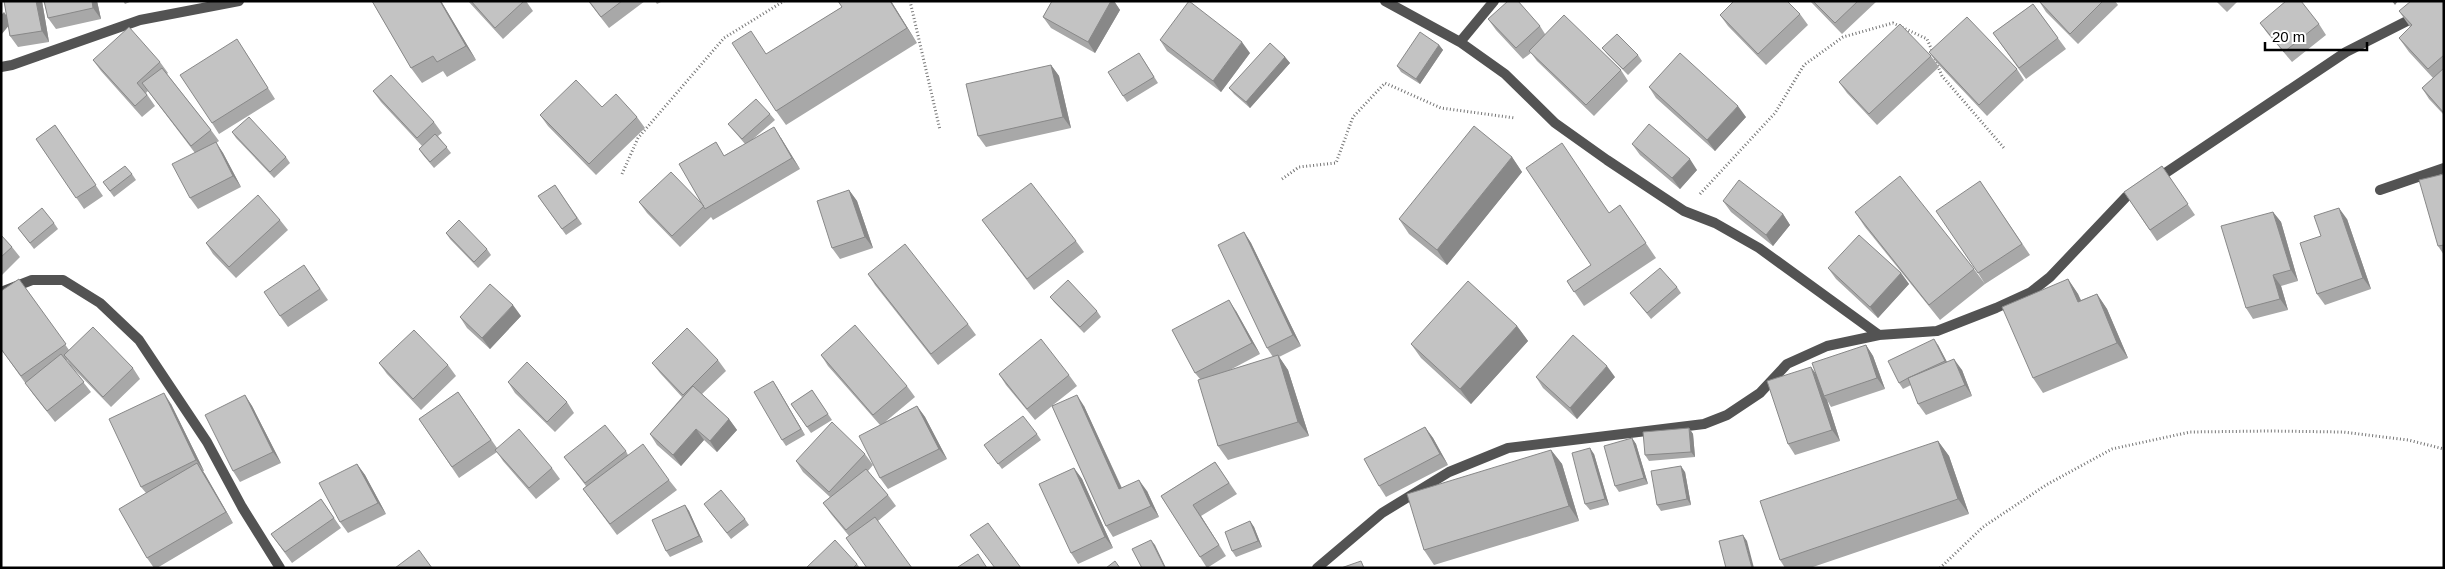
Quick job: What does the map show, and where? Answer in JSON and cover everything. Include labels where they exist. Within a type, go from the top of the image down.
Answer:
[{"type":"street","points":[[1,67],[12,65],[140,20],[239,1]]},
{"type":"street","points":[[1385,1],[1460,42],[1505,74],[1555,123],[1607,160],[1684,211],[1715,223],[1759,248],[1879,334]]},
{"type":"street","points":[[1460,42],[1494,1]]},
{"type":"street","points":[[1317,568],[1382,513],[1449,472],[1508,448],[1704,424],[1727,415],[1760,393],[1788,364],[1827,346],[1879,334],[1937,331],[2031,292],[2050,277],[2126,197],[2176,168],[2346,52],[2409,20],[2428,1]]},
{"type":"street","points":[[2380,190],[2444,168]]},
{"type":"street","points":[[1,292],[32,280],[63,280],[100,303],[139,340],[207,442],[242,508],[280,568]]},
{"type":"path","points":[[622,174],[638,138],[690,75],[724,38],[784,1]]},
{"type":"path","points":[[910,1],[940,130]]},
{"type":"path","points":[[1684,211],[1775,113],[1804,65],[1843,37],[1893,23],[1927,40],[1942,76],[2004,148]]},
{"type":"path","points":[[1282,178],[1299,167],[1336,163],[1353,117],[1385,83],[1441,108],[1517,118]]},
{"type":"path","points":[[1940,568],[1983,527],[2046,485],[2112,449],[2190,432],[2269,431],[2343,432],[2408,440],[2444,449]]},
{"type":"building","points":[[4,1],[36,1],[42,31],[10,36]]},
{"type":"building","points":[[44,1],[92,1],[93,8],[48,18]]},
{"type":"building","points":[[372,1],[440,1],[466,46],[437,62],[433,56],[411,68]]},
{"type":"building","points":[[471,1],[524,1],[495,28]]},
{"type":"building","points":[[589,1],[622,1],[601,17]]},
{"type":"building","points":[[838,1],[890,1],[907,28],[776,111],[732,43],[751,31],[766,54],[842,7]]},
{"type":"building","points":[[1052,1],[1111,1],[1088,42],[1043,17]]},
{"type":"building","points":[[1189,1],[1242,42],[1213,81],[1160,40]]},
{"type":"building","points":[[1508,1],[1518,1],[1540,26],[1516,48],[1488,19]]},
{"type":"building","points":[[1734,1],[1787,1],[1800,14],[1758,54],[1720,15]]},
{"type":"building","points":[[1813,1],[1858,1],[1835,23]]},
{"type":"building","points":[[2039,1],[2103,1],[2070,34]]},
{"type":"building","points":[[2286,1],[2301,1],[2319,24],[2284,52],[2260,23]]},
{"type":"building","points":[[2411,1],[2444,1],[2444,55],[2428,69],[2399,38],[2412,25],[2399,11]]},
{"type":"building","points":[[2033,4],[2058,38],[2019,68],[1993,33]]},
{"type":"building","points":[[1564,15],[1621,70],[1586,105],[1529,51]]},
{"type":"building","points":[[1967,17],[2017,69],[1979,105],[1929,52]]},
{"type":"building","points":[[1900,24],[1931,56],[1869,114],[1839,82]]},
{"type":"building","points":[[129,27],[160,62],[137,83],[147,95],[135,106],[93,60]]},
{"type":"building","points":[[1420,32],[1439,45],[1416,79],[1397,66]]},
{"type":"building","points":[[1617,34],[1638,55],[1623,69],[1602,48]]},
{"type":"building","points":[[237,39],[268,88],[212,123],[180,75]]},
{"type":"building","points":[[1270,43],[1285,57],[1246,102],[1229,88]]},
{"type":"building","points":[[1139,53],[1154,77],[1123,96],[1108,72]]},
{"type":"building","points":[[1680,53],[1738,106],[1707,140],[1649,87]]},
{"type":"building","points":[[1051,65],[1063,117],[978,136],[966,84]]},
{"type":"building","points":[[162,68],[211,130],[191,146],[142,83]]},
{"type":"building","points":[[2444,68],[2444,113],[2422,88]]},
{"type":"building","points":[[391,75],[434,122],[417,138],[373,91]]},
{"type":"building","points":[[576,80],[602,107],[616,94],[637,117],[589,164],[540,115]]},
{"type":"building","points":[[756,99],[770,114],[742,139],[728,124]]},
{"type":"building","points":[[249,117],[286,157],[270,172],[232,132]]},
{"type":"building","points":[[1649,124],[1690,159],[1672,178],[1632,144]]},
{"type":"building","points":[[55,125],[96,185],[76,198],[36,139]]},
{"type":"building","points":[[1474,126],[1512,157],[1437,250],[1399,219]]},
{"type":"building","points":[[774,127],[792,158],[705,209],[679,164],[716,142],[724,156]]},
{"type":"building","points":[[435,134],[447,147],[430,162],[419,149]]},
{"type":"building","points":[[216,142],[233,176],[190,198],[172,164]]},
{"type":"building","points":[[1562,143],[1609,213],[1620,205],[1646,243],[1574,292],[1567,281],[1591,265],[1526,168]]},
{"type":"building","points":[[125,166],[132,174],[110,191],[103,182]]},
{"type":"building","points":[[2162,166],[2188,204],[2150,230],[2124,192]]},
{"type":"building","points":[[671,172],[704,206],[672,236],[639,202]]},
{"type":"building","points":[[2444,174],[2444,245],[2438,246],[2419,180]]},
{"type":"building","points":[[1900,176],[1974,269],[1929,305],[1855,212]]},
{"type":"building","points":[[1739,180],[1783,214],[1766,235],[1723,201]]},
{"type":"building","points":[[1980,181],[2022,244],[1978,273],[1936,211]]},
{"type":"building","points":[[1031,183],[1076,241],[1027,279],[982,220]]},
{"type":"building","points":[[555,185],[577,218],[562,229],[538,196]]},
{"type":"building","points":[[849,190],[865,237],[832,248],[817,201]]},
{"type":"building","points":[[258,195],[280,220],[229,267],[206,243]]},
{"type":"building","points":[[42,208],[54,223],[30,243],[18,228]]},
{"type":"building","points":[[2339,208],[2363,278],[2317,294],[2300,243],[2321,236],[2314,216]]},
{"type":"building","points":[[2273,212],[2291,270],[2273,275],[2280,299],[2246,308],[2221,226]]},
{"type":"building","points":[[459,220],[487,249],[474,262],[446,233]]},
{"type":"building","points":[[1244,232],[1293,335],[1267,348],[1218,245]]},
{"type":"building","points":[[1,235],[12,247],[1,257]]},
{"type":"building","points":[[1859,235],[1901,273],[1870,307],[1828,268]]},
{"type":"building","points":[[905,244],[968,324],[931,354],[868,274]]},
{"type":"building","points":[[304,265],[320,289],[280,316],[264,292]]},
{"type":"building","points":[[1660,268],[1677,287],[1647,313],[1630,293]]},
{"type":"building","points":[[19,279],[66,344],[21,376],[1,349],[1,291]]},
{"type":"building","points":[[2068,279],[2078,302],[2097,294],[2117,343],[2033,378],[2002,307]]},
{"type":"building","points":[[1068,280],[1097,311],[1080,327],[1050,297]]},
{"type":"building","points":[[1468,281],[1517,326],[1460,389],[1411,344]]},
{"type":"building","points":[[490,284],[513,305],[482,338],[460,317]]},
{"type":"building","points":[[1229,300],[1252,343],[1195,373],[1172,330]]},
{"type":"building","points":[[855,325],[907,386],[873,415],[821,355]]},
{"type":"building","points":[[93,327],[133,368],[103,397],[64,355]]},
{"type":"building","points":[[687,328],[718,360],[683,395],[652,363]]},
{"type":"building","points":[[414,330],[448,365],[413,399],[379,363]]},
{"type":"building","points":[[1573,335],[1607,366],[1570,408],[1536,377]]},
{"type":"building","points":[[1041,339],[1069,375],[1027,409],[999,374]]},
{"type":"building","points":[[1934,339],[1945,361],[1899,383],[1888,361]]},
{"type":"building","points":[[1866,345],[1877,378],[1824,396],[1812,363]]},
{"type":"building","points":[[61,354],[84,382],[47,411],[25,383]]},
{"type":"building","points":[[1278,355],[1298,422],[1218,446],[1198,380]]},
{"type":"building","points":[[1954,359],[1965,385],[1918,404],[1908,378]]},
{"type":"building","points":[[527,362],[567,402],[547,422],[508,382]]},
{"type":"building","points":[[1811,367],[1832,430],[1788,444],[1767,381]]},
{"type":"building","points":[[773,381],[801,429],[782,440],[754,392]]},
{"type":"building","points":[[693,386],[729,419],[710,441],[696,429],[673,455],[650,434]]},
{"type":"building","points":[[812,390],[828,414],[807,427],[791,404]]},
{"type":"building","points":[[458,392],[491,440],[452,467],[419,419]]},
{"type":"building","points":[[164,393],[196,460],[141,487],[109,419]]},
{"type":"building","points":[[245,395],[273,452],[233,471],[205,415]]},
{"type":"building","points":[[1077,395],[1119,489],[1139,480],[1151,506],[1106,526],[1052,406]]},
{"type":"building","points":[[917,406],[939,449],[880,478],[859,436]]},
{"type":"building","points":[[1023,416],[1037,434],[998,464],[984,445]]},
{"type":"building","points":[[832,422],[865,454],[829,492],[796,461]]},
{"type":"building","points":[[605,425],[626,451],[585,483],[564,457]]},
{"type":"building","points":[[1425,427],[1440,454],[1379,486],[1364,459]]},
{"type":"building","points":[[1689,428],[1691,452],[1645,455],[1643,432]]},
{"type":"building","points":[[519,429],[552,468],[529,488],[495,450]]},
{"type":"building","points":[[1632,438],[1644,478],[1615,486],[1604,446]]},
{"type":"building","points":[[1938,441],[1958,499],[1780,560],[1760,501]]},
{"type":"building","points":[[643,444],[669,480],[610,524],[583,489]]},
{"type":"building","points":[[1590,448],[1605,499],[1585,504],[1572,453]]},
{"type":"building","points":[[1551,450],[1569,506],[1424,550],[1407,494]]},
{"type":"building","points":[[1215,462],[1229,483],[1193,505],[1219,545],[1200,557],[1161,496]]},
{"type":"building","points":[[197,463],[226,512],[147,558],[119,509]]},
{"type":"building","points":[[357,464],[378,503],[340,522],[319,483]]},
{"type":"building","points":[[1681,466],[1687,499],[1657,505],[1651,471]]},
{"type":"building","points":[[1074,468],[1105,537],[1071,553],[1039,484]]},
{"type":"building","points":[[866,469],[888,495],[846,530],[823,503]]},
{"type":"building","points":[[721,490],[745,519],[727,533],[704,504]]},
{"type":"building","points":[[321,499],[334,518],[285,552],[271,534]]},
{"type":"building","points":[[685,505],[699,536],[666,551],[652,520]]},
{"type":"building","points":[[875,517],[912,568],[867,568],[846,538]]},
{"type":"building","points":[[1250,521],[1258,541],[1232,551],[1225,532]]},
{"type":"building","points":[[988,523],[1021,568],[995,568],[970,535]]},
{"type":"building","points":[[1743,535],[1752,568],[1726,568],[1719,541]]},
{"type":"building","points":[[835,540],[857,564],[853,568],[806,568]]},
{"type":"building","points":[[1151,540],[1165,568],[1142,568],[1132,549]]},
{"type":"building","points":[[419,550],[432,568],[395,568]]},
{"type":"building","points":[[978,554],[987,568],[958,568],[958,567]]},
{"type":"building","points":[[1115,561],[1120,568],[1106,568]]},
{"type":"building","points":[[1361,561],[1364,568],[1341,568]]}]
